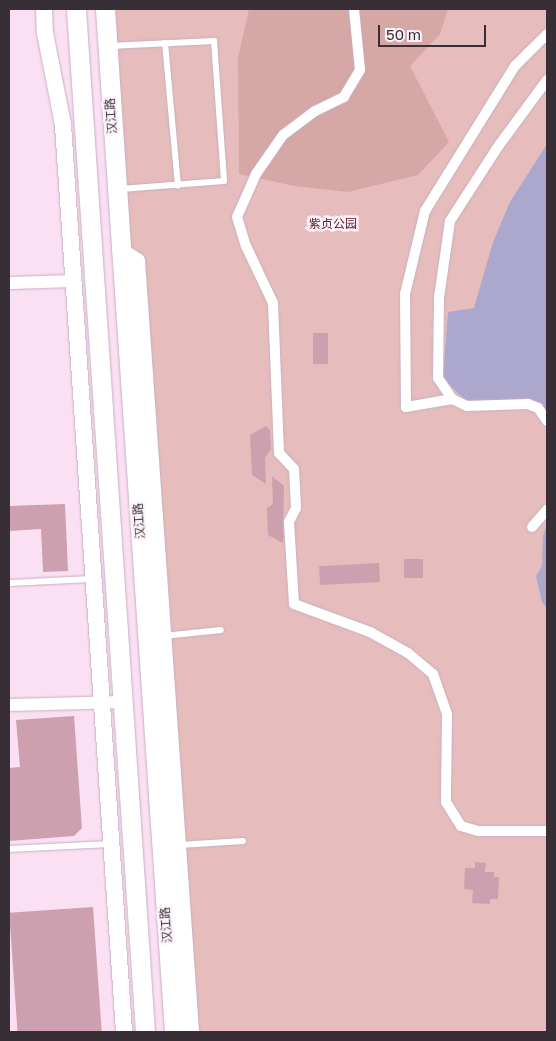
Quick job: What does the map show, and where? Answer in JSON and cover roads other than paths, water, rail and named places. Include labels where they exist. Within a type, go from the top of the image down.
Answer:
[{"type":"main road","points":[[76,9],[145,1032]]},
{"type":"main road","name":"汉江路","points":[[104,9],[120,250],[155,637],[169,846],[174,1032]]},
{"type":"street","points":[[44,9],[45,33],[64,124],[124,1032]]},
{"type":"street","points":[[354,9],[360,70],[344,97],[315,111],[283,135],[256,174],[237,218],[246,246],[273,303],[279,453],[294,469],[296,508],[289,522],[294,604],[370,632],[408,654],[432,674],[447,714],[446,802],[461,826],[478,831],[547,831]]},
{"type":"street","points":[[547,34],[515,66],[425,211],[405,294],[406,407],[452,399],[471,407],[528,404],[538,408],[547,421]]},
{"type":"street","points":[[452,399],[438,378],[440,297],[450,221],[499,145],[547,80]]},
{"type":"street","points":[[9,283],[74,282]]},
{"type":"street","points":[[532,527],[547,510]]},
{"type":"street","points":[[9,705],[124,702]]},
{"type":"street","points":[[169,846],[191,1032]]},
{"type":"lane","points":[[107,46],[214,41],[224,181],[116,190]]},
{"type":"lane","points":[[165,43],[178,185]]},
{"type":"lane","points":[[9,584],[94,579]]},
{"type":"lane","points":[[155,637],[221,630]]},
{"type":"lane","points":[[169,846],[243,841]]},
{"type":"lane","points":[[9,849],[112,844]]},
{"type":"park label","name":"紫贞公园","points":[[333,224]]}]
